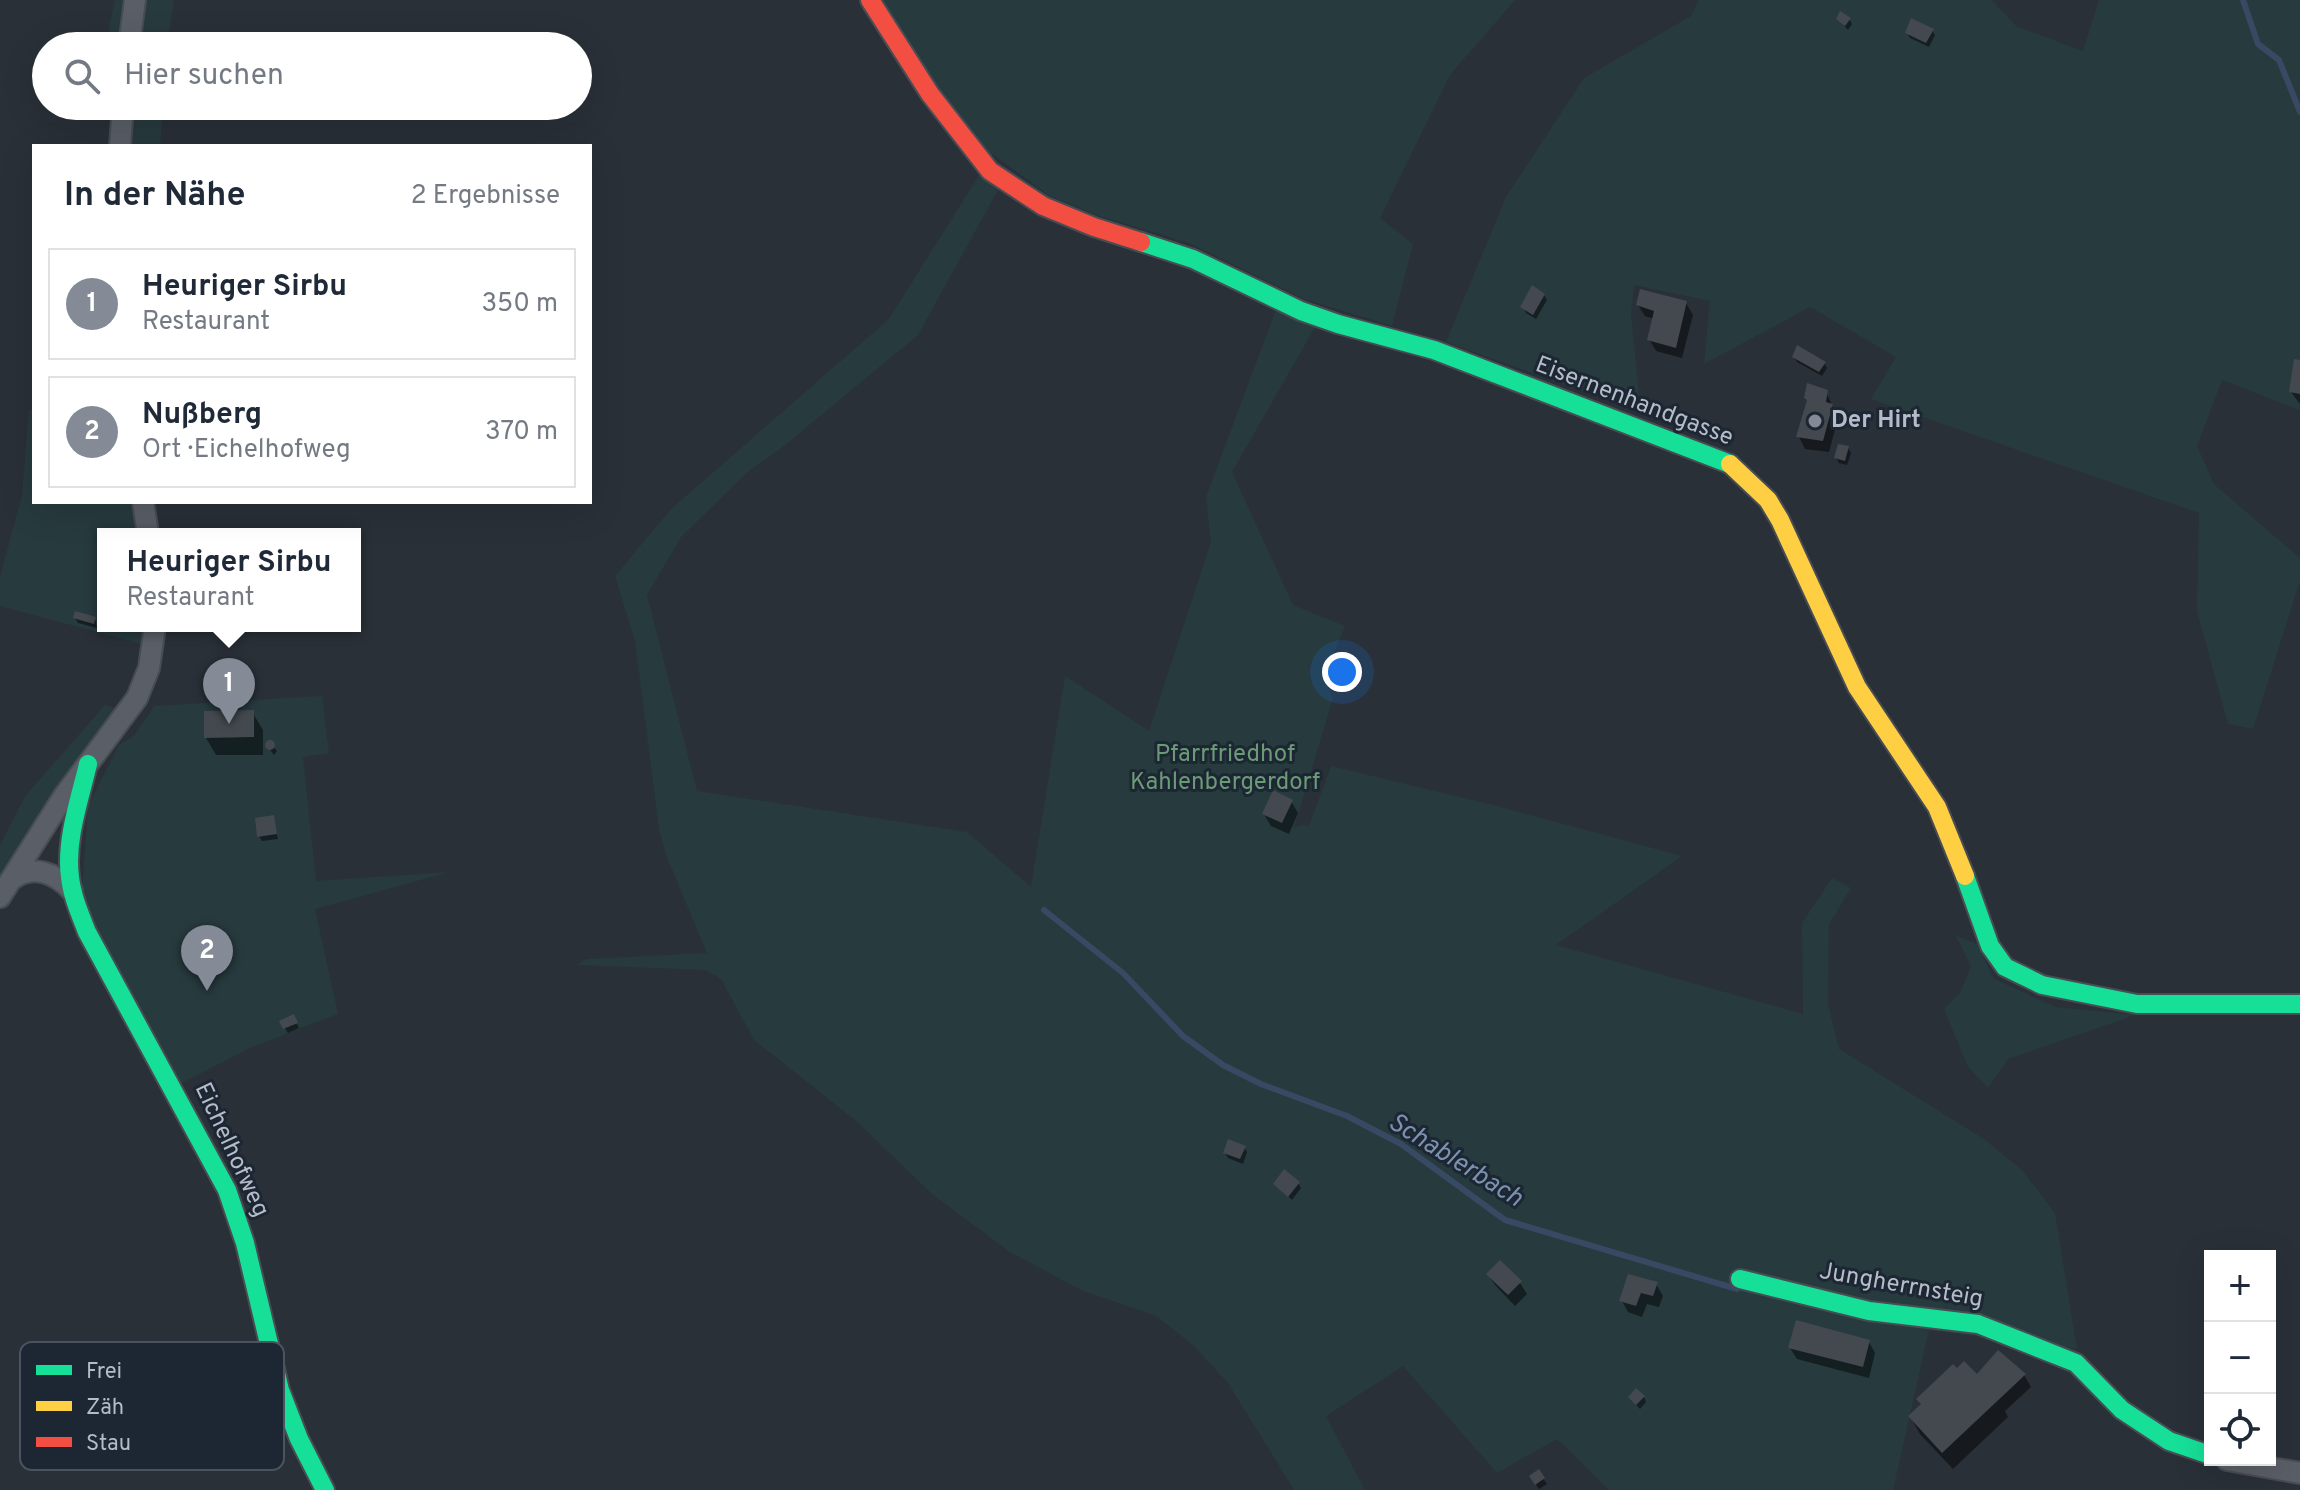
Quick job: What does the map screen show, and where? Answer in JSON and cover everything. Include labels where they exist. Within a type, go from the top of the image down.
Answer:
[{"type":"street","points":[[131,32],[135,0]]},
{"type":"street","name":"Eisernenhandgasse","points":[[870,0],[930,94],[973,151],[990,171],[1043,206],[1094,227],[1183,254],[1301,311],[1434,350],[1675,440],[1729,463],[1747,478],[1768,500],[1780,520],[1857,687],[1937,807],[1962,865],[1983,932],[2005,967],[2042,985],[2137,1004],[2300,1004]]},
{"type":"street","points":[[120,144],[122,120]]},
{"type":"street","points":[[143,504],[147,528]]},
{"type":"street","points":[[6,888],[64,796],[137,698],[149,668],[154,632]]},
{"type":"street","name":"Eichelhofweg","points":[[88,764],[70,852],[72,891],[87,932],[227,1190],[245,1243],[269,1342]]},
{"type":"street","points":[[6,888],[26,872],[45,872],[60,879],[72,891]]},
{"type":"street","name":"Jungherrnsteig","points":[[1740,1279],[1869,1311],[1978,1324],[2076,1363],[2122,1410],[2169,1441],[2204,1453]]},
{"type":"street","name":"Eichelhofweg","points":[[284,1400],[299,1439],[325,1490]]},
{"type":"street","points":[[2261,1466],[2300,1473]]},
{"type":"green space","points":[[115,0],[174,0],[169,32],[109,32]]},
{"type":"green space","name":"Pfarrfriedhof Kahlenbergerdorf","points":[[862,0],[1515,0],[1450,75],[1380,218],[1413,244],[1392,326],[1304,299],[1189,243],[1099,216],[1048,195],[992,154],[998,190],[918,335],[784,446],[750,470],[681,537],[647,595],[697,791],[967,832],[1031,887],[1065,676],[1149,731],[1211,542],[1206,497],[1277,307],[1318,322],[1232,472],[1293,605],[1345,626],[1327,685],[1333,698],[1294,828],[1309,826],[1331,766],[1493,805],[1682,856],[1556,945],[1803,1014],[1802,923],[1832,878],[1851,888],[1829,924],[1828,1004],[1839,1049],[1984,1139],[2022,1170],[2055,1213],[2077,1349],[1929,1330],[1893,1490],[1609,1490],[1557,1439],[1497,1473],[1403,1366],[1326,1416],[1365,1490],[1294,1490],[1228,1383],[1194,1346],[1156,1316],[1081,1290],[1010,1252],[932,1194],[855,1120],[754,1040],[721,979],[705,970],[577,965],[586,959],[707,953],[666,855],[659,829],[635,641],[615,576],[670,510],[889,319],[980,174]]},
{"type":"green space","points":[[1699,0],[1992,0],[2016,26],[2083,51],[2099,0],[2300,0],[2300,410],[2222,380],[2197,446],[2214,484],[2300,558],[2300,581],[2253,729],[2228,724],[2197,611],[2199,513],[1871,399],[1896,357],[1810,307],[1704,364],[1710,301],[1634,285],[1631,314],[1641,412],[1446,342],[1506,197],[1584,78],[1691,16]]},
{"type":"green space","points":[[115,120],[162,120],[160,144],[116,144]]},
{"type":"green space","points":[[29,410],[32,411],[32,504],[134,504],[139,528],[97,528],[97,632],[0,606],[0,577],[22,495]]},
{"type":"green space","points":[[97,632],[144,632],[142,644]]},
{"type":"green space","points":[[322,696],[329,753],[303,757],[316,881],[450,872],[315,909],[338,1014],[252,1047],[180,1084],[97,938],[82,891],[88,806],[119,745],[135,735],[154,706]]},
{"type":"green space","points":[[105,705],[119,709],[58,787],[0,876],[0,845],[26,795]]},
{"type":"green space","points":[[1956,936],[1977,944],[1994,979],[2056,1007],[2135,1015],[2008,1059],[1988,1088],[1968,1067],[1944,1009],[1960,993],[1971,966]]},
{"type":"building","points":[[1840,11],[1851,18],[1845,26],[1836,19]]},
{"type":"building","points":[[1911,18],[1934,29],[1926,43],[1905,33]]},
{"type":"building","points":[[1532,285],[1545,294],[1533,315],[1520,307]]},
{"type":"building","points":[[1640,289],[1687,301],[1676,348],[1647,340],[1654,311],[1636,305]]},
{"type":"building","points":[[1797,345],[1826,362],[1819,372],[1792,357]]},
{"type":"building","points":[[2294,359],[2300,360],[2300,394],[2289,392]]},
{"type":"building","name":"Der Hirt","points":[[1807,383],[1828,390],[1826,402],[1833,404],[1823,441],[1796,437],[1807,400],[1804,398]]},
{"type":"building","points":[[1838,444],[1849,446],[1845,461],[1834,458]]},
{"type":"building","points":[[75,611],[96,617],[94,624],[73,618]]},
{"type":"building","points":[[254,710],[254,737],[204,738],[204,711]]},
{"type":"building","points":[[270,740],[275,745],[270,750],[265,745]]},
{"type":"building","points":[[1273,790],[1293,800],[1282,823],[1262,814]]},
{"type":"building","points":[[274,815],[277,834],[257,837],[255,818]]},
{"type":"building","points":[[294,1014],[298,1023],[283,1029],[279,1021]]},
{"type":"building","points":[[1228,1139],[1246,1146],[1240,1159],[1223,1153]]},
{"type":"building","points":[[1284,1169],[1300,1182],[1288,1197],[1273,1184]]},
{"type":"building","points":[[1500,1260],[1522,1281],[1508,1295],[1486,1274]]},
{"type":"building","points":[[1628,1274],[1658,1282],[1653,1296],[1641,1293],[1636,1306],[1619,1301]]},
{"type":"building","points":[[1796,1320],[1870,1340],[1863,1367],[1788,1348]]},
{"type":"building","points":[[1998,1350],[2026,1374],[1942,1453],[1908,1416],[1921,1404],[1916,1399],[1953,1364],[1957,1368],[1964,1361],[1977,1374]]},
{"type":"building","points":[[1636,1388],[1645,1396],[1636,1405],[1628,1397]]},
{"type":"building","points":[[1539,1469],[1545,1478],[1535,1485],[1529,1476]]},
{"type":"waterway","points":[[2243,0],[2258,44],[2279,60],[2300,112]]},
{"type":"waterway","name":"Schablerbach","points":[[1044,910],[1123,973],[1183,1036],[1223,1065],[1261,1084],[1347,1116],[1401,1144],[1505,1220],[1737,1289]]},
{"type":"traffic: fast","points":[[1141,242],[1193,259],[1301,311],[1434,350],[1730,464]]},
{"type":"traffic: fast","points":[[88,764],[70,849],[70,877],[77,905],[87,932],[227,1190],[245,1243],[269,1342]]},
{"type":"traffic: fast","points":[[1965,876],[1990,946],[2005,967],[2042,985],[2137,1004],[2300,1004]]},
{"type":"traffic: fast","points":[[1740,1279],[1869,1311],[1978,1324],[2076,1363],[2122,1410],[2169,1441],[2204,1453]]},
{"type":"traffic: fast","points":[[284,1400],[299,1439],[325,1490]]},
{"type":"traffic: slow","points":[[1730,464],[1768,500],[1780,520],[1857,687],[1937,807],[1965,876]]},
{"type":"traffic: jam","points":[[870,0],[930,94],[990,171],[1043,206],[1141,242]]},
{"type":"place","name":"Der Hirt","points":[[1815,421]]},
{"type":"place","name":"Heuriger Sirbu","points":[[229,724]]},
{"type":"place","name":"Nußberg","points":[[207,991]]}]
